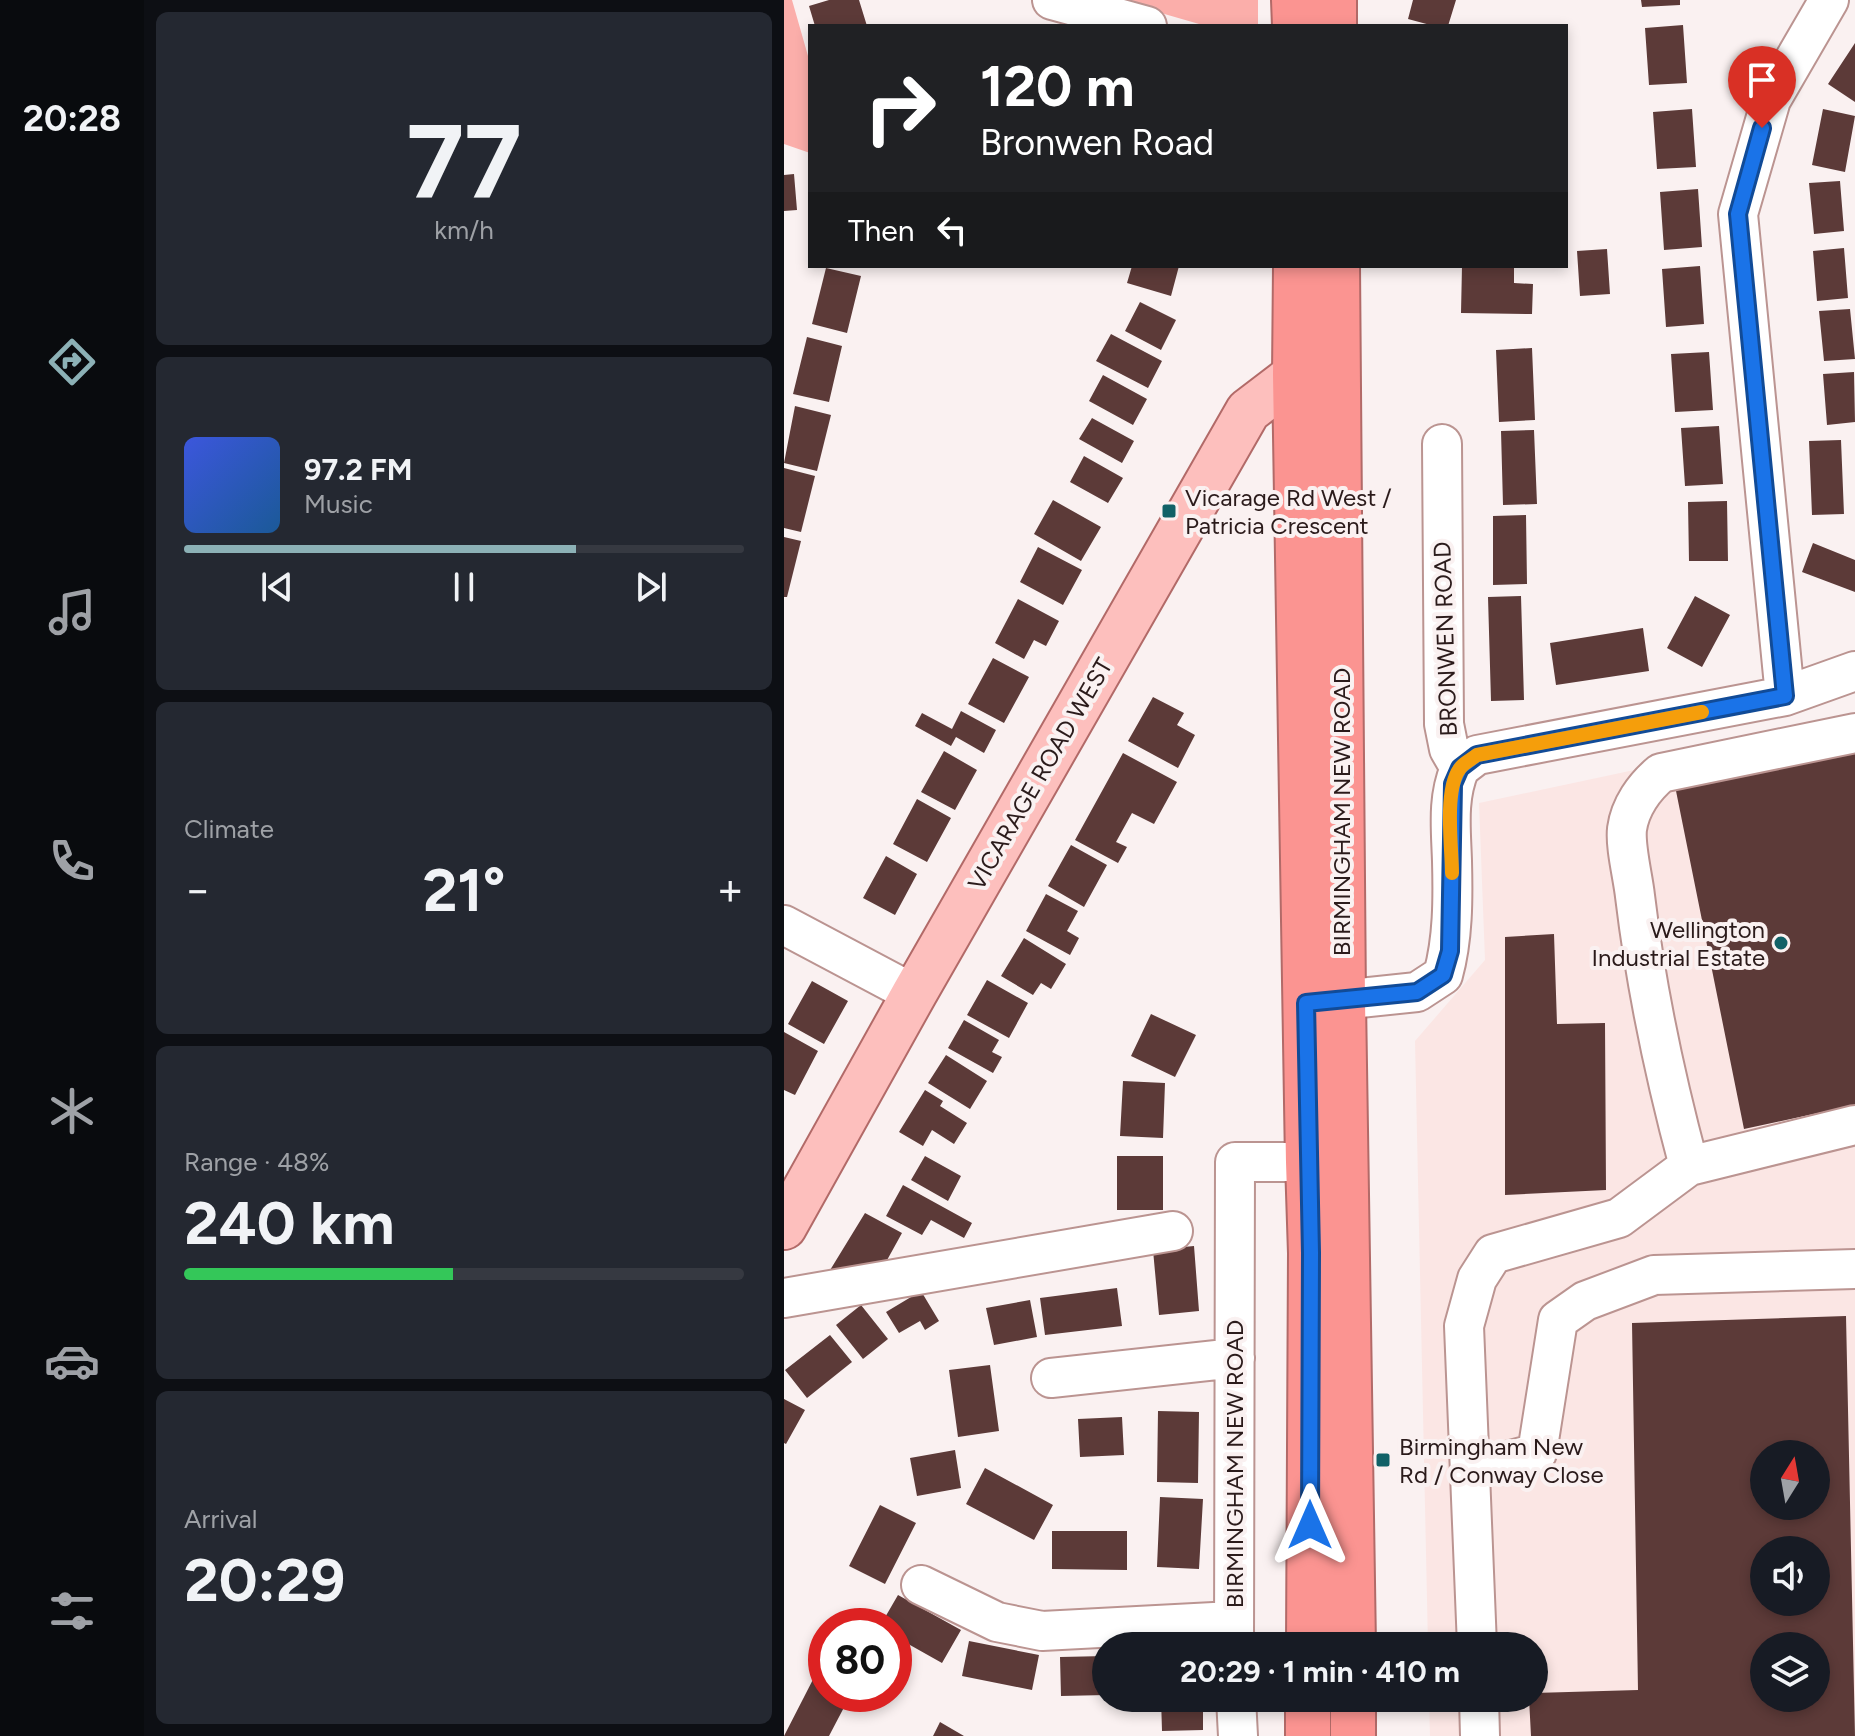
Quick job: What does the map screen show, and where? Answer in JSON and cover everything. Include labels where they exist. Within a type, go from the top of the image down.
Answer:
[{"type":"highway","points":[[1294,0],[1327,14]]},
{"type":"highway","name":"BIRMINGHAM NEW ROAD","points":[[1296,268],[1295,375],[1352,1632]]},
{"type":"highway","name":"BIRMINGHAM NEW ROAD","points":[[1309,1632],[1311,1253],[1308,1162],[1325,1002],[1338,364],[1337,268]]},
{"type":"highway","points":[[1308,1712],[1308,1736]]},
{"type":"highway","points":[[1353,1712],[1353,1736]]},
{"type":"main road","name":"VICARAGE ROAD WEST","points":[[784,1227],[1248,411],[1295,375],[1338,364]]},
{"type":"street","points":[[1052,0],[1140,24]]},
{"type":"street","points":[[1785,696],[1738,214],[1771,100],[1829,0]]},
{"type":"street","name":"BRONWEN ROAD","points":[[1325,1002],[1417,992],[1443,975],[1450,951],[1453,879],[1450,808],[1453,784],[1460,768],[1449,749],[1444,724],[1442,444]]},
{"type":"street","points":[[1460,768],[1477,755],[1785,696],[1855,671]]},
{"type":"street","points":[[1689,1166],[1671,1099],[1643,959],[1627,830],[1634,807],[1647,784],[1661,773],[1855,733]]},
{"type":"street","points":[[784,925],[914,994]]},
{"type":"street","points":[[1476,1632],[1464,1326],[1477,1279],[1493,1254],[1619,1218],[1689,1166],[1855,1125]]},
{"type":"street","name":"BIRMINGHAM NEW ROAD","points":[[1233,1632],[1235,1162],[1308,1162]]},
{"type":"street","points":[[784,1298],[1173,1231]]},
{"type":"street","points":[[1470,1471],[1537,1453],[1558,1320],[1585,1301],[1654,1275],[1855,1269]]},
{"type":"street","points":[[1051,1378],[1235,1358]]},
{"type":"street","points":[[921,1585],[997,1622],[1042,1631],[1138,1632]]},
{"type":"street","points":[[1237,1712],[1238,1736]]},
{"type":"street","points":[[1479,1712],[1480,1736]]},
{"type":"shaded area","points":[[784,0],[792,0],[808,56],[808,152],[784,144]]},
{"type":"shaded area","points":[[1116,0],[1258,0],[1258,24],[1199,24]]},
{"type":"shaded area","points":[[1855,723],[1855,1736],[1430,1736],[1429,1712],[1548,1712],[1548,1632],[1428,1632],[1415,1041],[1485,960],[1479,803]]},
{"type":"building","points":[[829,0],[859,0],[866,24],[814,24],[809,6]]},
{"type":"building","points":[[1413,0],[1456,0],[1449,24],[1427,24],[1408,19]]},
{"type":"building","points":[[1641,0],[1680,0],[1680,5],[1642,7]]},
{"type":"building","points":[[1683,25],[1687,83],[1649,85],[1645,28]]},
{"type":"building","points":[[1855,43],[1855,102],[1828,84]]},
{"type":"building","points":[[1692,109],[1696,167],[1657,169],[1653,112]]},
{"type":"building","points":[[1823,109],[1855,116],[1845,172],[1812,165]]},
{"type":"building","points":[[794,174],[797,210],[784,211],[784,175]]},
{"type":"building","points":[[1840,181],[1844,231],[1814,234],[1809,183]]},
{"type":"building","points":[[1698,189],[1702,247],[1664,250],[1660,192]]},
{"type":"building","points":[[1844,248],[1848,298],[1817,301],[1813,251]]},
{"type":"building","points":[[1607,249],[1610,294],[1580,296],[1577,251]]},
{"type":"building","points":[[1700,266],[1704,324],[1666,327],[1662,269]]},
{"type":"building","points":[[826,268],[861,276],[847,333],[812,324]]},
{"type":"building","points":[[1131,268],[1178,268],[1171,296],[1127,283]]},
{"type":"building","points":[[1462,268],[1514,268],[1514,283],[1533,284],[1532,314],[1461,313]]},
{"type":"building","points":[[1140,302],[1176,320],[1161,350],[1125,331]]},
{"type":"building","points":[[1850,309],[1855,359],[1824,361],[1819,311]]},
{"type":"building","points":[[1111,334],[1162,361],[1148,388],[1096,361]]},
{"type":"building","points":[[807,337],[842,346],[829,402],[793,394]]},
{"type":"building","points":[[1532,348],[1535,420],[1499,422],[1496,350]]},
{"type":"building","points":[[1709,352],[1713,410],[1675,412],[1671,354]]},
{"type":"building","points":[[1854,372],[1855,422],[1827,425],[1823,374]]},
{"type":"building","points":[[1103,375],[1147,399],[1133,425],[1089,401]]},
{"type":"building","points":[[795,406],[831,415],[817,471],[784,463]]},
{"type":"building","points":[[1092,418],[1134,441],[1122,463],[1079,439]]},
{"type":"building","points":[[1719,426],[1723,484],[1685,486],[1681,428]]},
{"type":"building","points":[[1534,430],[1537,504],[1503,505],[1501,431]]},
{"type":"building","points":[[1841,440],[1844,514],[1812,515],[1809,441]]},
{"type":"building","points":[[1084,456],[1123,478],[1108,503],[1070,482]]},
{"type":"building","points":[[784,468],[815,476],[801,532],[784,528]]},
{"type":"building","points":[[1053,500],[1101,527],[1081,561],[1034,534]]},
{"type":"building","points":[[1727,501],[1728,561],[1689,561],[1688,502]]},
{"type":"building","points":[[1526,515],[1527,584],[1493,585],[1493,516]]},
{"type":"building","points":[[784,537],[801,541],[787,597],[784,597]]},
{"type":"building","points":[[1813,543],[1855,560],[1855,592],[1802,572]]},
{"type":"building","points":[[1038,547],[1082,570],[1063,605],[1020,582]]},
{"type":"building","points":[[1521,596],[1524,700],[1491,701],[1488,597]]},
{"type":"building","points":[[1695,596],[1730,615],[1702,667],[1667,648]]},
{"type":"building","points":[[1018,599],[1059,621],[1046,646],[1034,640],[1024,659],[995,643]]},
{"type":"building","points":[[1643,628],[1649,671],[1556,685],[1550,643]]},
{"type":"building","points":[[993,658],[1029,677],[1004,723],[968,704]]},
{"type":"building","points":[[1153,697],[1184,713],[1177,725],[1195,735],[1178,768],[1128,741]]},
{"type":"building","points":[[961,711],[996,730],[984,753],[956,737],[951,746],[915,726],[922,713],[952,729]]},
{"type":"building","name":"Wellington Industrial Estate","points":[[1855,749],[1855,1105],[1744,1129],[1674,781]]},
{"type":"building","points":[[944,751],[977,770],[955,810],[921,792]]},
{"type":"building","points":[[1123,753],[1177,782],[1154,824],[1132,813],[1116,842],[1127,847],[1118,863],[1075,840]]},
{"type":"building","points":[[917,799],[951,818],[927,862],[893,844]]},
{"type":"building","points":[[1071,845],[1107,865],[1084,907],[1048,886]]},
{"type":"building","points":[[886,856],[917,874],[895,915],[863,898]]},
{"type":"building","points":[[1046,894],[1078,911],[1067,931],[1079,938],[1070,955],[1026,931]]},
{"type":"building","points":[[1554,934],[1557,1024],[1605,1023],[1606,1190],[1505,1195],[1505,937]]},
{"type":"building","points":[[1024,938],[1066,964],[1051,989],[1041,983],[1033,995],[1001,976]]},
{"type":"building","points":[[987,980],[1028,1003],[1009,1038],[967,1015]]},
{"type":"building","points":[[812,981],[848,1001],[824,1044],[788,1024]]},
{"type":"building","points":[[1151,1014],[1196,1035],[1175,1077],[1131,1056]]},
{"type":"building","points":[[964,1020],[999,1040],[992,1052],[1002,1057],[993,1073],[948,1048]]},
{"type":"building","points":[[784,1032],[818,1051],[795,1095],[784,1090]]},
{"type":"building","points":[[946,1055],[987,1081],[970,1109],[928,1083]]},
{"type":"building","points":[[1123,1081],[1165,1083],[1163,1138],[1120,1136]]},
{"type":"building","points":[[925,1090],[943,1101],[940,1106],[967,1123],[954,1144],[932,1130],[923,1146],[899,1132]]},
{"type":"building","points":[[925,1156],[961,1176],[948,1201],[911,1180]]},
{"type":"building","points":[[1117,1156],[1163,1156],[1163,1210],[1117,1210]]},
{"type":"building","points":[[903,1185],[972,1223],[964,1238],[931,1220],[922,1235],[886,1216]]},
{"type":"building","points":[[865,1213],[902,1233],[881,1271],[867,1263],[859,1275],[824,1280]]},
{"type":"building","points":[[1194,1246],[1199,1311],[1159,1315],[1153,1250]]},
{"type":"building","points":[[1117,1288],[1122,1326],[1045,1335],[1040,1298]]},
{"type":"building","points":[[921,1291],[939,1321],[925,1330],[920,1321],[899,1333],[886,1312]]},
{"type":"building","points":[[1030,1300],[1037,1337],[994,1345],[986,1308]]},
{"type":"building","points":[[861,1305],[888,1339],[863,1359],[836,1325]]},
{"type":"building","points":[[1846,1316],[1855,1736],[1531,1736],[1530,1712],[1548,1712],[1548,1693],[1638,1690],[1632,1323]]},
{"type":"building","points":[[830,1335],[852,1362],[807,1398],[785,1370]]},
{"type":"building","points":[[990,1365],[999,1431],[958,1437],[949,1370]]},
{"type":"building","points":[[784,1399],[805,1410],[786,1444],[784,1443]]},
{"type":"building","points":[[1158,1411],[1199,1412],[1198,1483],[1157,1482]]},
{"type":"building","points":[[1122,1417],[1124,1455],[1080,1457],[1078,1419]]},
{"type":"building","points":[[955,1450],[961,1488],[917,1496],[910,1458]]},
{"type":"building","points":[[985,1468],[1053,1505],[1034,1540],[966,1504]]},
{"type":"building","points":[[1160,1497],[1203,1499],[1199,1569],[1157,1567]]},
{"type":"building","points":[[880,1505],[916,1523],[885,1584],[849,1566]]},
{"type":"building","points":[[1052,1531],[1127,1531],[1127,1570],[1052,1569]]},
{"type":"building","points":[[898,1595],[961,1630],[942,1663],[912,1646],[912,1608],[890,1608]]},
{"type":"building","points":[[969,1641],[1039,1655],[1032,1690],[962,1676]]},
{"type":"building","points":[[1092,1656],[1092,1695],[1061,1696],[1060,1657]]},
{"type":"building","points":[[808,1689],[808,1712],[842,1712],[829,1736],[784,1736]]},
{"type":"building","points":[[1161,1712],[1203,1712],[1203,1730],[1162,1731]]},
{"type":"building","points":[[940,1722],[964,1736],[933,1736]]},
{"type":"slow traffic","points":[[1452,873],[1450,808],[1453,784],[1460,768],[1477,755],[1702,712]]},
{"type":"place","name":"Vicarage Rd West / Patricia Crescent","points":[[1169,511]]},
{"type":"place","name":"Wellington Industrial Estate","points":[[1781,943]]},
{"type":"place","name":"Birmingham New Rd / Conway Close","points":[[1383,1460]]},
{"type":"route","points":[[1310,1525],[1311,1253],[1306,1003],[1417,992],[1443,975],[1450,951],[1453,879],[1450,808],[1453,784],[1460,768],[1477,755],[1785,696],[1738,214],[1762,128]]}]
